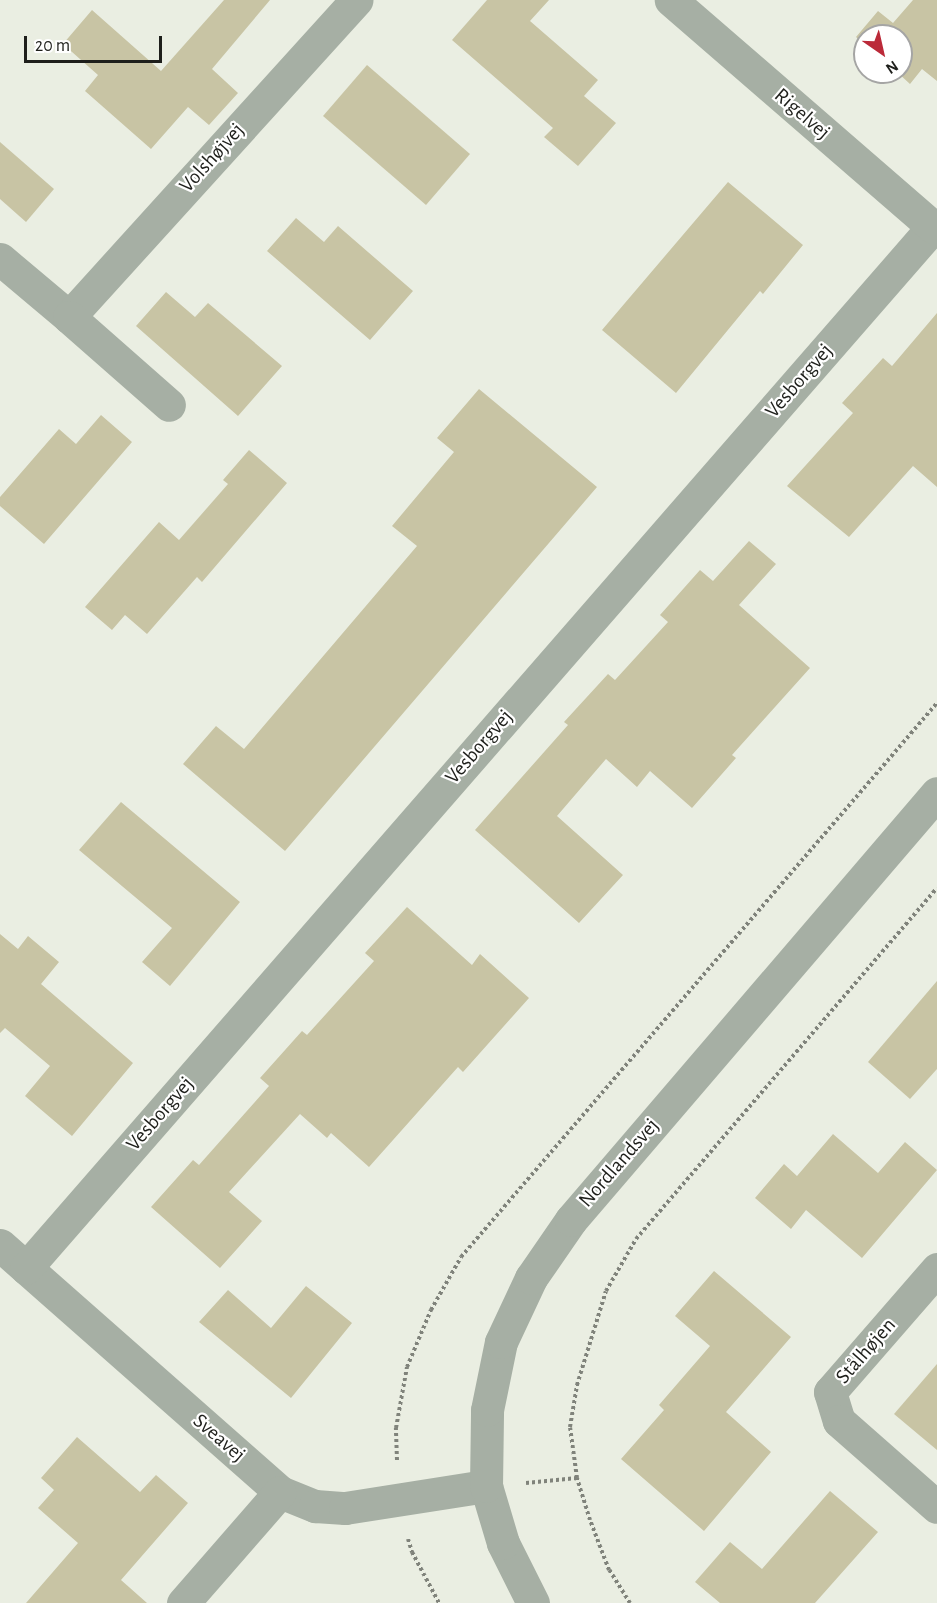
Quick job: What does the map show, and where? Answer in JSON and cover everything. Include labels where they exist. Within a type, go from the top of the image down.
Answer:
[{"type":"street","name":"Volshøjvej","points":[[69,317],[356,0]]},
{"type":"street","name":"Rigelvej","points":[[671,0],[933,227]]},
{"type":"street","name":"Vesborgvej","points":[[26,1268],[933,227]]},
{"type":"street","points":[[0,259],[169,405]]},
{"type":"street","name":"Nordlandsvej","points":[[533,1603],[503,1542],[486,1486],[487,1410],[501,1341],[531,1278],[571,1220],[937,793]]},
{"type":"street","name":"Sveavej","points":[[0,1245],[280,1492],[315,1506],[345,1508],[486,1486]]},
{"type":"street","name":"Stålhøjen","points":[[937,1269],[830,1392],[839,1421],[937,1507]]},
{"type":"street","points":[[183,1603],[280,1492]]},
{"type":"path","points":[[630,1603],[609,1570],[577,1478],[570,1427],[577,1385],[606,1291],[636,1239],[937,888]]},
{"type":"path","points":[[486,1486],[577,1478]]},
{"type":"building","points":[[224,0],[270,0],[212,69],[238,93],[209,125],[188,107],[151,149],[85,91],[98,75],[63,44],[92,10],[161,71]]},
{"type":"building","points":[[487,0],[549,0],[530,21],[598,80],[584,96],[616,123],[578,166],[544,137],[553,128],[452,40]]},
{"type":"building","points":[[913,0],[937,0],[937,81],[922,69],[913,80],[913,24],[867,24],[878,11],[893,23]]},
{"type":"building","points":[[367,65],[470,154],[426,205],[323,116]]},
{"type":"building","points":[[0,142],[54,189],[26,222],[0,199]]},
{"type":"building","points":[[728,182],[803,245],[763,294],[760,291],[676,393],[602,330]]},
{"type":"building","points":[[296,218],[324,242],[338,226],[413,291],[370,340],[267,251]]},
{"type":"building","points":[[166,292],[195,317],[208,303],[282,366],[238,416],[136,326]]},
{"type":"building","points":[[937,313],[937,487],[913,466],[849,537],[787,486],[853,413],[842,403],[883,358],[892,366]]},
{"type":"building","points":[[479,389],[597,487],[285,851],[183,764],[216,726],[244,749],[417,546],[392,526],[454,452],[437,438]]},
{"type":"building","points":[[101,415],[132,442],[44,544],[0,506],[0,497],[59,429],[76,444]]},
{"type":"building","points":[[249,450],[287,483],[202,582],[197,577],[147,634],[125,615],[112,630],[85,607],[159,522],[179,540],[228,484],[223,480]]},
{"type":"building","points":[[749,541],[776,564],[739,605],[810,668],[732,755],[736,758],[692,808],[650,771],[637,787],[606,759],[557,816],[623,875],[579,923],[475,830],[568,725],[564,722],[608,674],[615,680],[668,622],[660,615],[700,570],[713,581]]},
{"type":"building","points":[[121,802],[240,902],[170,986],[142,962],[172,928],[79,850]]},
{"type":"building","points":[[407,907],[472,965],[480,954],[529,998],[463,1072],[458,1067],[369,1167],[331,1133],[327,1138],[300,1114],[229,1192],[262,1221],[220,1268],[151,1207],[193,1160],[199,1165],[269,1086],[260,1078],[302,1031],[307,1035],[374,961],[365,953]]},
{"type":"building","points":[[0,934],[18,949],[28,936],[59,962],[41,984],[133,1063],[72,1136],[25,1096],[50,1066],[5,1028],[0,1033]]},
{"type":"building","points":[[937,981],[937,1069],[910,1099],[868,1062]]},
{"type":"building","points":[[833,1134],[878,1173],[905,1142],[937,1170],[862,1258],[806,1210],[791,1229],[755,1198],[784,1164],[797,1176]]},
{"type":"building","points":[[714,1271],[791,1337],[726,1412],[771,1452],[704,1531],[621,1459],[664,1410],[659,1405],[710,1346],[675,1316]]},
{"type":"building","points":[[306,1286],[352,1323],[291,1398],[199,1322],[228,1290],[271,1328]]},
{"type":"building","points":[[937,1364],[937,1450],[894,1414]]},
{"type":"building","points":[[77,1437],[140,1492],[156,1475],[188,1503],[121,1580],[147,1603],[26,1603],[78,1543],[38,1508],[54,1490],[41,1478]]},
{"type":"building","points":[[830,1491],[878,1532],[815,1603],[720,1603],[695,1582],[730,1542],[762,1569]]}]
